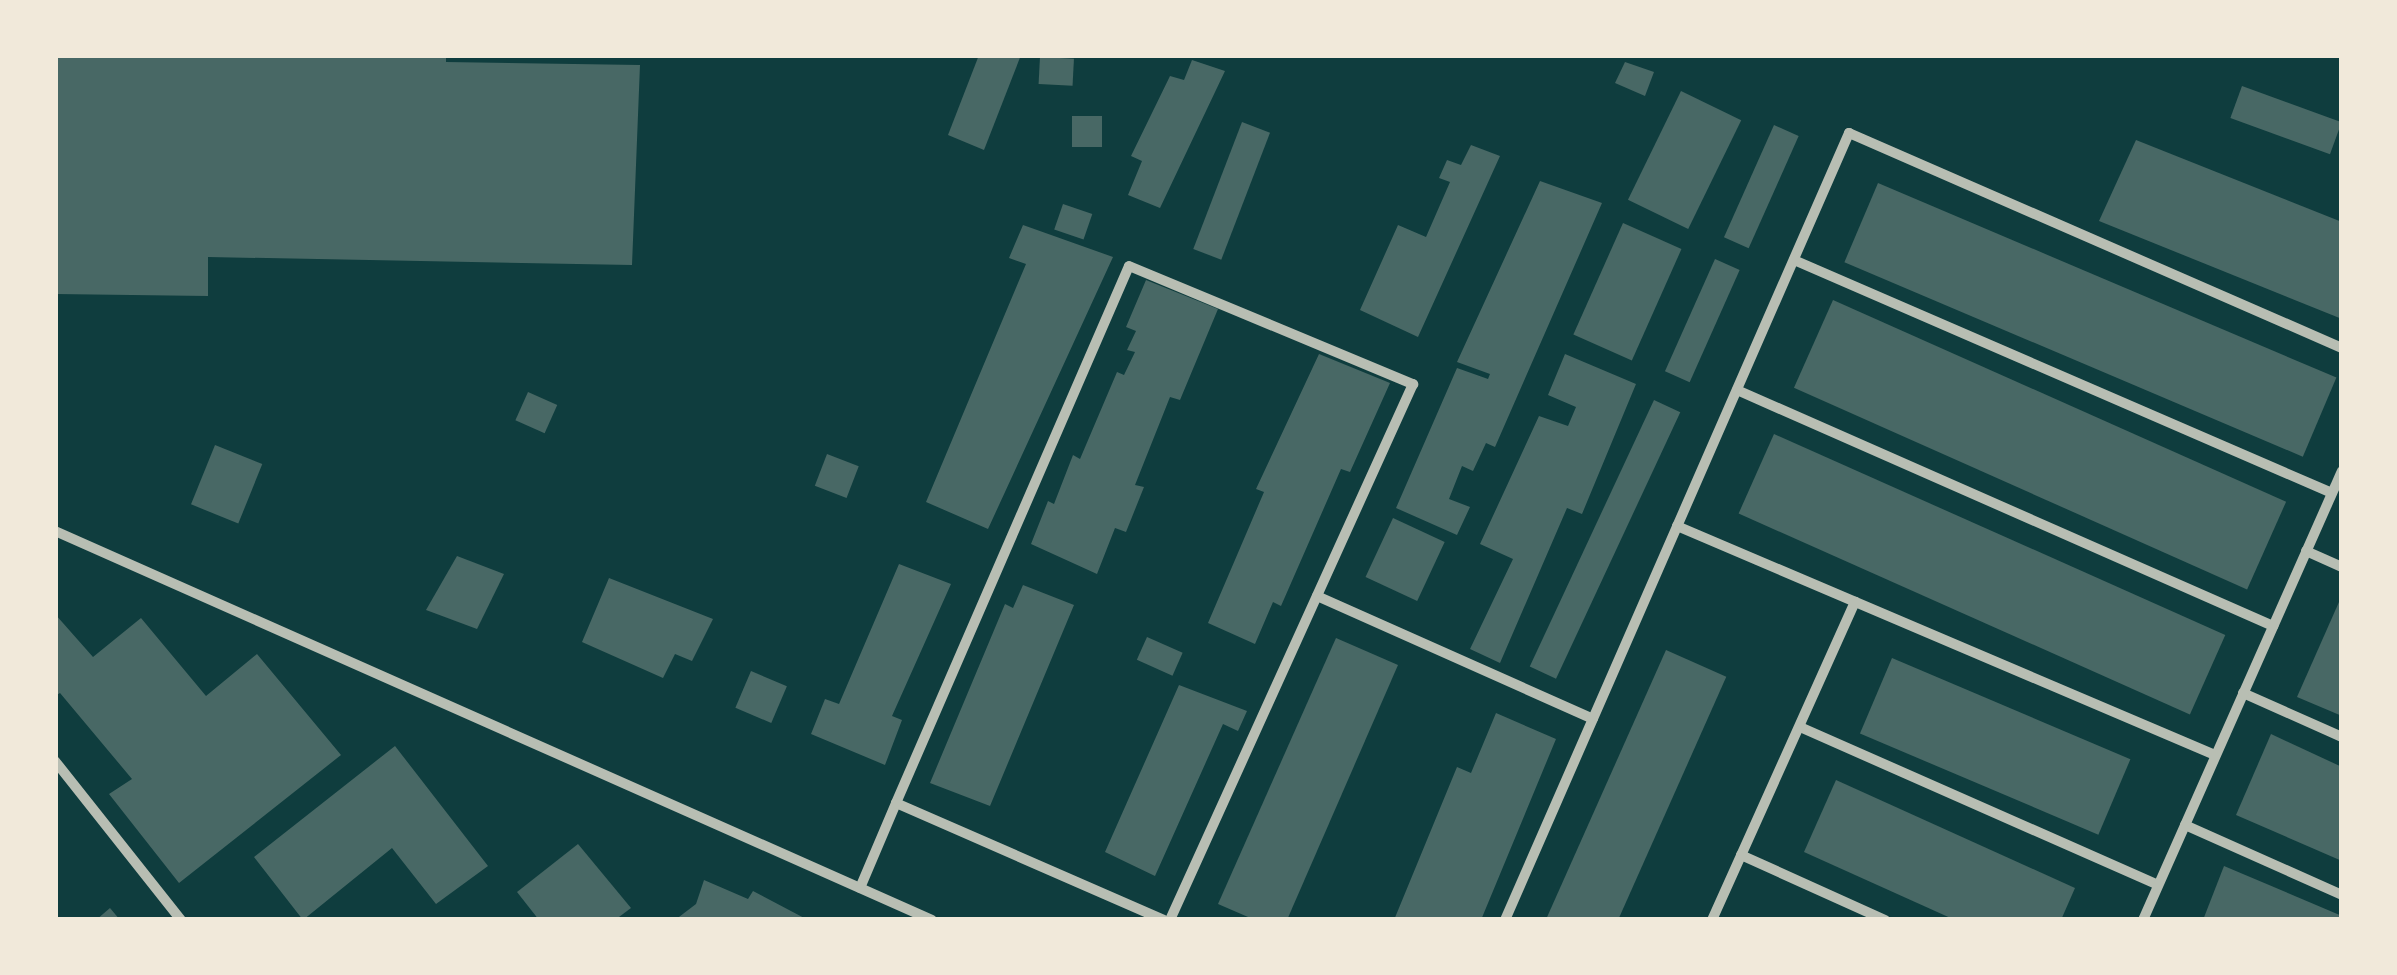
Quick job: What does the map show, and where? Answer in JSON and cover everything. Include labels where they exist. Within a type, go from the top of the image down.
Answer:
[{"type":"street","points":[[1506,920],[1850,133],[2342,348]]},
{"type":"street","points":[[1794,260],[2332,493]]},
{"type":"street","points":[[860,888],[896,803],[1130,266],[1413,384],[1167,920],[896,803]]},
{"type":"street","points":[[1736,390],[2273,626]]},
{"type":"street","points":[[2142,920],[2342,471]]},
{"type":"street","points":[[1677,526],[2215,755]]},
{"type":"street","points":[[55,531],[932,920]]},
{"type":"street","points":[[2306,551],[2342,568]]},
{"type":"street","points":[[1317,596],[1593,719]]},
{"type":"street","points":[[1712,920],[1856,602]]},
{"type":"street","points":[[2243,694],[2342,737]]},
{"type":"street","points":[[1800,726],[2158,885]]},
{"type":"street","points":[[55,761],[181,920]]},
{"type":"street","points":[[2184,825],[2342,894]]},
{"type":"street","points":[[1741,856],[1885,920]]},
{"type":"building","points":[[55,55],[446,55],[446,62],[640,65],[632,265],[208,257],[208,296],[55,294]]},
{"type":"building","points":[[979,55],[1021,55],[984,150],[948,135]]},
{"type":"building","points":[[1040,57],[1074,59],[1073,86],[1039,84]]},
{"type":"building","points":[[1192,60],[1225,71],[1160,208],[1128,195],[1142,161],[1131,156],[1170,76],[1184,80]]},
{"type":"building","points":[[1625,62],[1654,72],[1645,96],[1615,83]]},
{"type":"building","points":[[2242,86],[2342,122],[2330,154],[2230,118]]},
{"type":"building","points":[[1681,91],[1741,120],[1688,229],[1628,200]]},
{"type":"building","points":[[1072,116],[1102,116],[1102,147],[1072,147]]},
{"type":"building","points":[[1242,122],[1270,133],[1221,260],[1193,249]]},
{"type":"building","points":[[1774,125],[1799,136],[1749,248],[1724,237]]},
{"type":"building","points":[[2136,140],[2342,222],[2342,319],[2099,221]]},
{"type":"building","points":[[1471,145],[1500,156],[1418,337],[1360,310],[1398,225],[1426,237],[1450,182],[1439,178],[1447,160],[1461,165]]},
{"type":"building","points":[[1540,181],[1602,203],[1495,447],[1486,443],[1473,471],[1462,466],[1449,499],[1470,507],[1457,535],[1396,508],[1457,368],[1488,379],[1490,374],[1457,362]]},
{"type":"building","points":[[1878,183],[2336,378],[2303,457],[1844,262]]},
{"type":"building","points":[[1063,204],[1092,214],[1084,240],[1054,230]]},
{"type":"building","points":[[1623,223],[1681,249],[1632,360],[1573,334]]},
{"type":"building","points":[[1023,225],[1113,257],[988,529],[926,502],[1026,264],[1009,258]]},
{"type":"building","points":[[1715,259],[1740,270],[1690,382],[1665,371]]},
{"type":"building","points":[[1146,280],[1218,309],[1180,400],[1170,397],[1135,485],[1144,487],[1126,532],[1115,528],[1097,574],[1031,544],[1048,501],[1054,504],[1073,455],[1080,459],[1117,372],[1124,375],[1135,352],[1127,350],[1136,331],[1126,327]]},
{"type":"building","points":[[1833,300],[2286,502],[2247,589],[1794,388]]},
{"type":"building","points":[[1319,354],[1390,383],[1350,472],[1341,469],[1281,606],[1273,602],[1255,644],[1208,623],[1264,492],[1256,489]]},
{"type":"building","points":[[1565,354],[1636,384],[1582,514],[1567,508],[1500,663],[1470,649],[1513,559],[1480,544],[1539,416],[1568,426],[1576,407],[1548,395]]},
{"type":"building","points":[[528,392],[557,405],[545,433],[515,420]]},
{"type":"building","points":[[1654,400],[1680,412],[1556,679],[1530,666]]},
{"type":"building","points":[[1774,434],[2225,635],[2190,714],[1739,513]]},
{"type":"building","points":[[215,445],[262,464],[238,523],[191,504]]},
{"type":"building","points":[[827,454],[859,466],[847,498],[815,486]]},
{"type":"building","points":[[1393,518],[1445,542],[1417,601],[1366,577]]},
{"type":"building","points":[[457,556],[504,574],[477,629],[426,610]]},
{"type":"building","points":[[899,564],[951,584],[892,716],[902,720],[885,765],[811,734],[825,699],[839,704]]},
{"type":"building","points":[[609,578],[713,619],[692,661],[675,654],[663,678],[582,642]]},
{"type":"building","points":[[1023,585],[1074,605],[990,806],[930,783],[1005,604],[1013,608]]},
{"type":"building","points":[[2339,602],[2342,603],[2342,716],[2297,697]]},
{"type":"building","points":[[55,614],[93,657],[141,618],[206,696],[257,654],[341,755],[179,883],[109,794],[132,779],[60,693],[55,696]]},
{"type":"building","points":[[1147,637],[1183,653],[1172,676],[1137,660]]},
{"type":"building","points":[[1336,638],[1398,665],[1287,920],[1255,920],[1218,904]]},
{"type":"building","points":[[1666,650],[1726,677],[1618,920],[1546,920]]},
{"type":"building","points":[[1892,658],[2130,759],[2098,835],[1860,733]]},
{"type":"building","points":[[751,671],[787,686],[771,723],[735,708]]},
{"type":"building","points":[[1179,685],[1247,711],[1238,731],[1223,724],[1155,876],[1105,852]]},
{"type":"building","points":[[1496,713],[1556,739],[1481,920],[1394,920],[1457,767],[1471,773]]},
{"type":"building","points":[[2271,734],[2342,767],[2342,861],[2236,815]]},
{"type":"building","points":[[395,746],[488,866],[436,904],[392,848],[303,920],[254,857]]},
{"type":"building","points":[[1836,780],[2075,888],[2061,920],[1955,920],[1804,852]]},
{"type":"building","points":[[578,844],[631,908],[615,920],[539,920],[517,892]]},
{"type":"building","points":[[2224,866],[2342,916],[2342,920],[2203,920]]},
{"type":"building","points":[[704,880],[748,899],[753,891],[808,920],[675,920],[696,904]]},
{"type":"building","points":[[110,908],[120,920],[96,920]]}]
